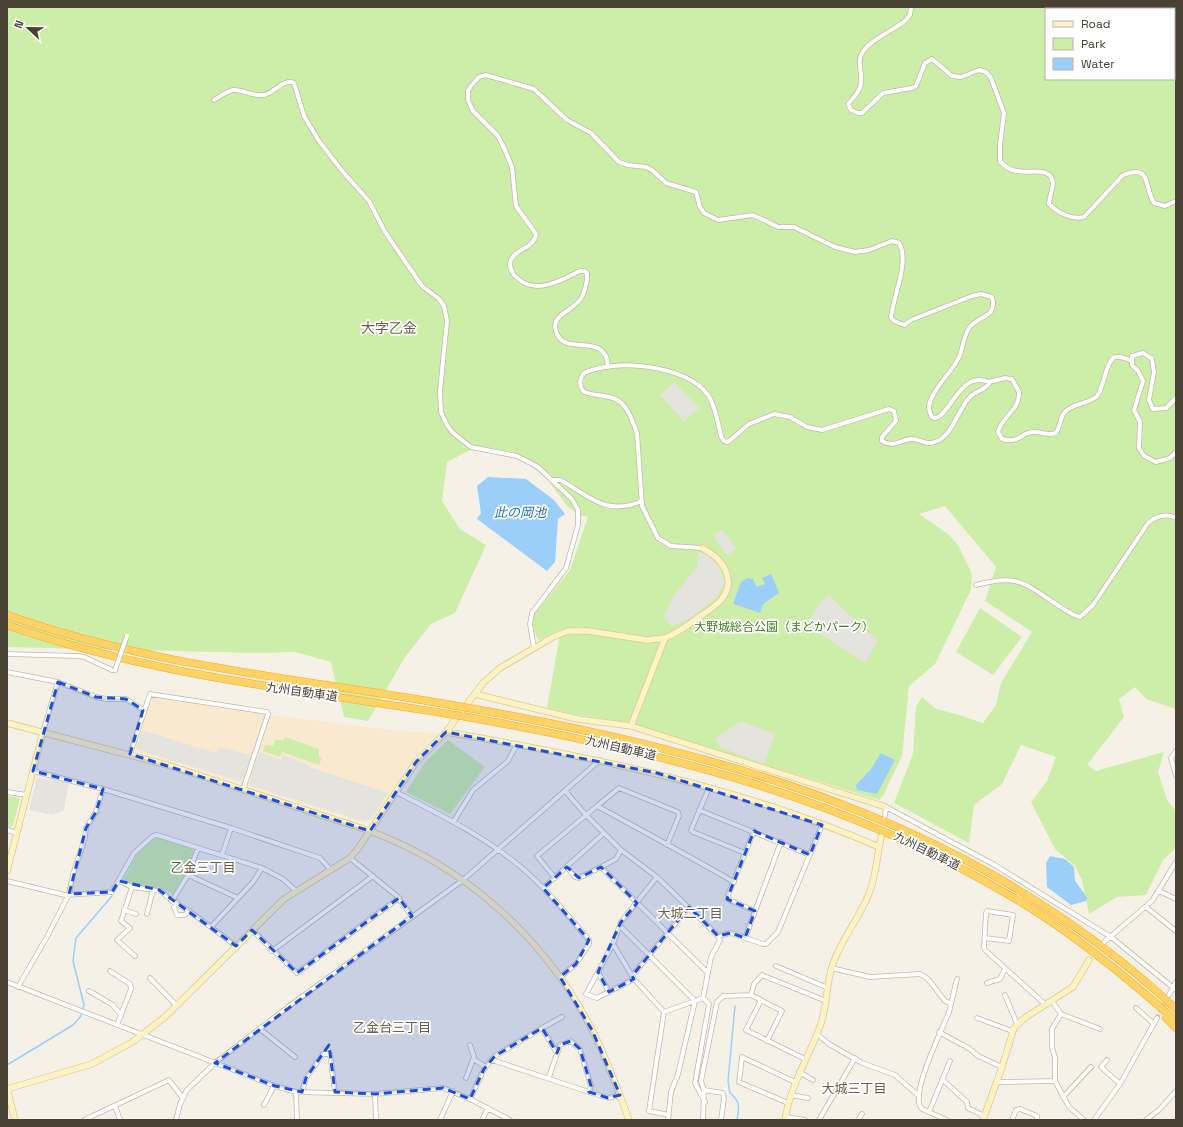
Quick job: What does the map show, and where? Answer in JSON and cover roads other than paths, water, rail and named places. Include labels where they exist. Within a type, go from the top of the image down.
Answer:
[{"type":"highway","name":"九州自動車道","points":[[7,615],[74,636],[148,655],[337,688],[469,708],[591,732],[686,754],[756,774],[850,806],[951,852],[1001,879],[1096,942],[1176,1009]]},
{"type":"highway","name":"九州自動車道","points":[[7,625],[103,653],[203,676],[462,716],[531,728],[640,751],[722,773],[784,792],[886,832],[934,853],[1028,907],[1061,928],[1120,973],[1176,1021]]},
{"type":"highway","points":[[1061,928],[1130,984],[1176,1028]]},
{"type":"street","points":[[911,7],[910,14],[906,20],[868,45],[860,56],[859,91],[848,104],[850,110],[862,113],[883,93],[916,86],[925,63],[932,59],[952,76],[960,77],[979,70],[986,72],[991,78],[1004,113],[1000,145],[1000,161],[1008,169],[1018,172],[1039,170],[1046,173],[1051,178],[1053,184],[1049,204],[1054,209],[1076,219],[1084,217],[1123,175],[1131,172],[1142,174],[1146,178],[1151,199],[1154,203],[1165,206],[1176,201]]},
{"type":"street","points":[[608,367],[608,356],[604,352],[596,348],[563,340],[557,336],[555,320],[579,302],[588,278],[587,273],[580,271],[548,286],[542,287],[524,282],[513,274],[511,270],[510,264],[513,256],[534,242],[536,234],[516,206],[512,167],[498,136],[473,111],[468,100],[468,91],[479,77],[486,75],[534,90],[567,120],[591,133],[619,162],[652,170],[666,183],[696,192],[700,207],[711,217],[718,220],[753,215],[778,227],[794,227],[835,247],[856,252],[869,250],[892,241],[899,243],[903,253],[897,294],[891,317],[899,324],[904,325],[911,320],[972,296],[990,295],[993,302],[992,311],[968,329],[959,356],[930,400],[929,412],[936,418],[940,416],[963,386],[970,382],[984,380],[989,382],[1005,378],[1012,380],[1019,392],[1017,404],[1003,422],[998,432],[1002,440],[1014,441],[1031,432],[1046,435],[1056,433],[1062,423],[1063,414],[1066,411],[1078,404],[1091,401],[1097,397],[1104,383],[1106,369],[1112,360],[1117,357],[1130,360]]},
{"type":"street","points":[[214,100],[233,90],[253,95],[264,95],[286,83],[294,83],[304,116],[319,141],[343,172],[369,201],[385,232],[422,286],[439,299],[444,306],[447,321],[440,391],[441,412],[447,425],[453,433],[471,447],[504,453],[526,460],[538,466],[572,499],[578,510],[579,517],[566,568],[532,613],[530,624],[534,648]]},
{"type":"street","points":[[1130,360],[1132,356],[1143,353],[1152,359],[1154,372],[1149,400],[1153,409],[1166,408],[1176,398]]},
{"type":"street","points":[[1130,360],[1143,381],[1134,410],[1140,422],[1139,448],[1144,456],[1156,462],[1170,458],[1176,452]]},
{"type":"street","points":[[15,1120],[7,1088],[92,1064],[142,1035],[176,1005],[284,898],[350,858],[416,762],[446,732],[475,694],[495,672],[560,634],[578,631],[647,640],[665,638],[679,631],[720,600],[728,587],[728,578],[724,568],[715,555],[702,548],[684,548],[664,543],[658,538],[642,506],[637,433],[624,404],[610,397],[584,392],[580,388],[581,376],[584,373],[590,370],[608,367],[649,367],[688,378],[700,386],[708,395],[721,436],[724,441],[728,442],[749,424],[774,414],[790,417],[807,427],[822,430],[889,409],[894,411],[896,421],[882,437],[882,441],[892,445],[913,439],[930,443],[940,439],[951,428],[967,400],[974,392],[985,389],[989,382]]},
{"type":"street","points":[[553,480],[561,480],[610,507],[628,507],[642,501]]},
{"type":"street","points":[[976,585],[1008,579],[1026,583],[1068,612],[1080,618],[1093,605],[1148,523],[1160,516],[1171,515],[1176,518]]},
{"type":"street","points":[[7,654],[84,657],[112,670],[116,670],[127,636]]},
{"type":"street","points":[[631,726],[665,638]]},
{"type":"street","points":[[7,672],[58,682],[96,697],[126,699],[143,710]]},
{"type":"street","points":[[7,871],[43,732],[58,682]]},
{"type":"street","points":[[130,754],[148,695],[152,694],[268,712],[243,790]]},
{"type":"street","points":[[475,694],[577,719],[631,726],[886,807],[993,864],[1110,936],[1175,989]]},
{"type":"street","points":[[7,723],[130,754],[370,831],[400,842],[463,880],[518,927],[560,977],[592,1030],[629,1120]]},
{"type":"street","points":[[446,732],[601,760],[709,788],[780,809],[879,848]]},
{"type":"street","points":[[454,821],[473,790],[508,761],[517,744]]},
{"type":"street","points":[[1176,751],[1171,758],[1176,776]]},
{"type":"street","points":[[176,1120],[182,1097],[187,1090],[215,1063],[412,916],[463,880],[601,760]]},
{"type":"street","points":[[33,771],[103,789],[231,828],[320,858],[331,870]]},
{"type":"street","points":[[555,878],[537,856],[619,788],[678,812],[679,816],[667,845]]},
{"type":"street","points":[[709,788],[691,830],[746,853]]},
{"type":"street","points":[[18,986],[48,935],[69,894],[73,874],[85,838],[86,828],[90,819],[96,812],[103,789]]},
{"type":"street","points":[[7,792],[26,795]]},
{"type":"street","points":[[396,792],[454,821],[498,850],[543,888],[589,940],[589,944],[576,964],[560,977]]},
{"type":"street","points":[[566,792],[586,815],[621,850],[657,877],[718,936],[720,940],[711,957],[703,998]]},
{"type":"street","points":[[597,806],[734,882]]},
{"type":"street","points":[[885,816],[886,807]]},
{"type":"street","points":[[699,810],[754,831],[810,855]]},
{"type":"street","points":[[718,936],[731,933],[766,944],[778,932],[822,825]]},
{"type":"street","points":[[222,855],[231,828]]},
{"type":"street","points":[[7,830],[17,833]]},
{"type":"street","points":[[754,831],[728,895],[729,900],[755,911]]},
{"type":"street","points":[[543,888],[604,833]]},
{"type":"street","points":[[7,881],[65,895],[112,892],[134,853],[153,836],[157,835],[262,868],[283,879],[295,890]]},
{"type":"street","points":[[804,1120],[785,1119],[788,1103],[798,1072],[817,1034],[826,1001],[831,968],[868,896],[874,877],[881,837]]},
{"type":"street","points":[[744,938],[781,842]]},
{"type":"street","points":[[172,901],[188,875],[198,848]]},
{"type":"street","points":[[567,867],[575,877],[579,878],[616,859],[621,850]]},
{"type":"street","points":[[350,858],[399,898],[412,916]]},
{"type":"street","points":[[1104,942],[1146,907],[1159,891],[1176,862]]},
{"type":"street","points":[[601,867],[708,972]]},
{"type":"street","points":[[211,927],[253,882],[262,868]]},
{"type":"street","points":[[1171,869],[1176,872]]},
{"type":"street","points":[[188,875],[238,898]]},
{"type":"street","points":[[272,950],[373,876]]},
{"type":"street","points":[[657,877],[620,926],[613,944],[586,994],[597,998],[633,977],[689,907]]},
{"type":"street","points":[[119,881],[132,886],[160,891],[236,946]]},
{"type":"street","points":[[132,886],[121,921],[130,928],[117,940],[136,956]]},
{"type":"street","points":[[147,914],[153,889]]},
{"type":"street","points":[[1159,891],[1176,899]]},
{"type":"street","points":[[252,930],[297,973],[399,898]]},
{"type":"street","points":[[177,902],[174,907],[177,915],[185,915],[189,911]]},
{"type":"street","points":[[1146,907],[1176,931]]},
{"type":"street","points":[[124,910],[136,914]]},
{"type":"street","points":[[985,938],[1009,941],[1012,915],[987,911],[985,938],[985,950],[1005,969],[1061,1014],[1100,1029]]},
{"type":"street","points":[[620,926],[650,954],[695,1001]]},
{"type":"street","points":[[613,944],[633,977],[664,1012]]},
{"type":"street","points":[[942,1079],[967,1102],[968,1108],[983,1118],[1002,1067],[1012,1031],[1017,1024],[1073,987],[1089,960]]},
{"type":"street","points":[[776,966],[828,988]]},
{"type":"street","points":[[831,968],[870,977],[920,974],[928,979],[945,1001],[951,1004]]},
{"type":"street","points":[[987,982],[1000,979],[1005,969]]},
{"type":"street","points":[[110,971],[130,984],[131,989],[117,1025]]},
{"type":"street","points":[[598,972],[609,992]]},
{"type":"street","points":[[751,995],[754,984],[762,975],[826,1001]]},
{"type":"street","points":[[150,978],[176,1005]]},
{"type":"street","points":[[946,1120],[920,1107],[919,1096],[927,1062],[932,1055],[951,1004],[957,979]]},
{"type":"street","points":[[7,982],[274,1086],[296,1092],[375,1094],[443,1088],[470,1099],[510,1120]]},
{"type":"street","points":[[1169,995],[1175,989],[1176,982]]},
{"type":"street","points":[[89,991],[114,1005],[121,1016]]},
{"type":"street","points":[[703,1120],[705,1102],[704,1090],[701,1081],[717,1002],[723,996],[751,995],[782,1011],[767,1041]]},
{"type":"street","points":[[1005,995],[1017,1024]]},
{"type":"street","points":[[664,1012],[703,998]]},
{"type":"street","points":[[703,998],[708,1004],[695,1083],[705,1102]]},
{"type":"street","points":[[761,1000],[746,1030],[805,1058]]},
{"type":"street","points":[[668,1120],[671,1092],[678,1074],[695,1001]]},
{"type":"street","points":[[1136,1008],[1154,1024]]},
{"type":"street","points":[[664,1012],[649,1111],[669,1115]]},
{"type":"street","points":[[1061,1014],[1052,1029],[1052,1047],[1055,1058],[1055,1081],[1072,1110],[1084,1120]]},
{"type":"street","points":[[470,1099],[486,1067],[495,1056],[562,1017]]},
{"type":"street","points":[[977,1018],[1012,1031]]},
{"type":"street","points":[[1094,1120],[1120,1084],[1157,1018]]},
{"type":"street","points":[[542,1028],[557,1053]]},
{"type":"street","points":[[260,1029],[295,1057]]},
{"type":"street","points":[[940,1032],[970,1049],[978,1056],[1002,1067]]},
{"type":"street","points":[[817,1034],[828,1044],[862,1063],[895,1075],[919,1096]]},
{"type":"street","points":[[549,1077],[560,1045],[570,1041],[580,1049],[591,1086],[589,1092]]},
{"type":"street","points":[[466,1078],[474,1052],[470,1045]]},
{"type":"street","points":[[302,1092],[306,1078],[323,1054],[330,1054],[335,1092]]},
{"type":"street","points":[[788,1103],[739,1082],[742,1057],[795,1082]]},
{"type":"street","points":[[819,1120],[855,1058]]},
{"type":"street","points":[[473,1059],[486,1067]]},
{"type":"street","points":[[492,1060],[549,1077],[608,1098],[620,1095]]},
{"type":"street","points":[[1107,1060],[1101,1067],[1120,1084]]},
{"type":"street","points":[[929,1112],[950,1061]]},
{"type":"street","points":[[1063,1097],[1091,1067]]},
{"type":"street","points":[[798,1072],[813,1080]]},
{"type":"street","points":[[84,1120],[169,1080],[182,1097]]},
{"type":"street","points":[[997,1082],[1055,1081]]},
{"type":"street","points":[[264,1105],[274,1086]]},
{"type":"street","points":[[704,1090],[723,1093],[724,1098],[721,1120]]},
{"type":"street","points":[[440,1120],[453,1091]]},
{"type":"street","points":[[1146,1120],[1159,1110],[1176,1091]]},
{"type":"street","points":[[296,1092],[297,1120]]},
{"type":"street","points":[[375,1094],[376,1120]]},
{"type":"street","points":[[791,1095],[808,1098]]},
{"type":"street","points":[[114,1106],[120,1120]]},
{"type":"street","points":[[482,1120],[488,1108]]},
{"type":"street","points":[[1012,1120],[1016,1110],[1020,1109],[1037,1116],[1037,1120]]},
{"type":"street","points":[[858,1120],[862,1114]]},
{"type":"water","name":"此の岡池","points":[[488,477],[526,479],[554,500],[565,514],[558,519],[555,562],[547,571],[477,519],[481,513],[477,486]]},
{"type":"water","points":[[771,574],[779,593],[763,604],[760,613],[733,604],[741,582],[747,578],[753,579],[756,587],[765,584],[762,578]]},
{"type":"water","points":[[881,753],[895,760],[877,794],[857,790],[856,785],[871,769]]},
{"type":"water","points":[[1050,856],[1065,859],[1074,867],[1075,881],[1087,897],[1086,901],[1071,905],[1047,887],[1046,863]]},
{"type":"waterway","points":[[7,1065],[73,1025],[81,1016],[84,1005],[73,961],[76,938],[112,896]]},
{"type":"waterway","points":[[735,1006],[728,1081],[730,1093],[738,1102],[737,1120]]},
{"type":"tunnel","points":[[1157,1018],[1169,995]]},
{"type":"district","name":"大字乙金","points":[[389,328]]},
{"type":"district","name":"乙金三丁目","points":[[203,867]]},
{"type":"district","name":"大城二丁目","points":[[690,913]]},
{"type":"district","name":"乙金台三丁目","points":[[392,1027]]},
{"type":"district","name":"大城三丁目","points":[[854,1088]]},
{"type":"park label","name":"大野城総合公園（まどかパーク）","points":[[784,627]]}]
